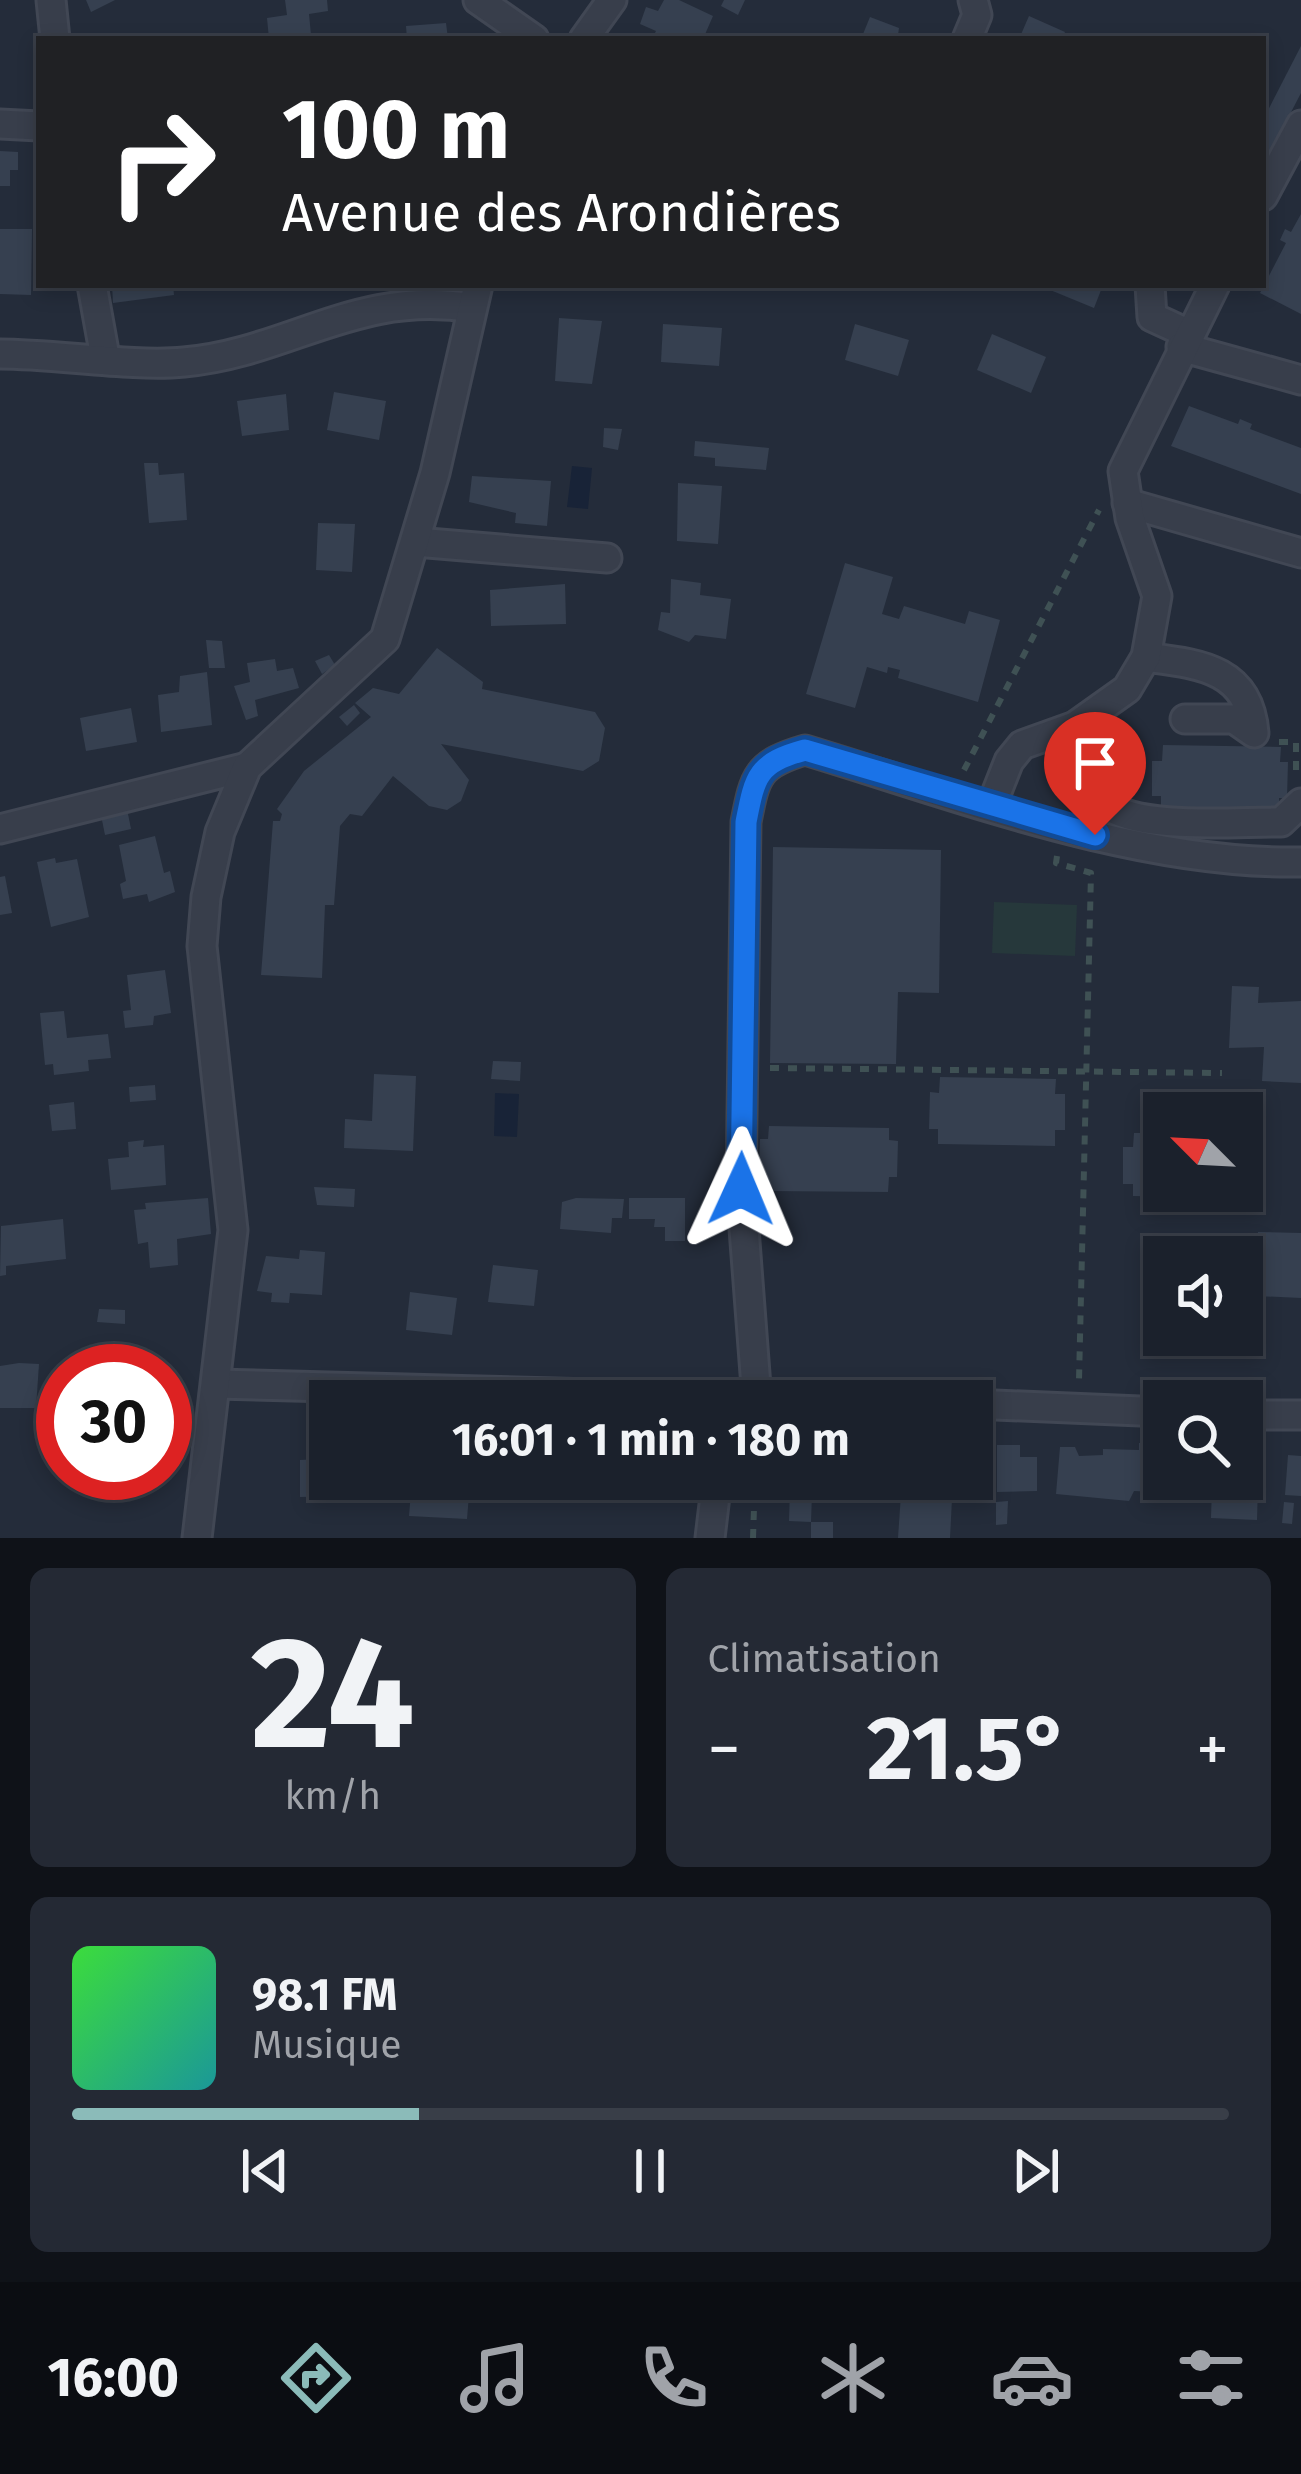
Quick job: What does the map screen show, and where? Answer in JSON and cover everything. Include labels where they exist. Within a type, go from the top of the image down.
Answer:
[{"type":"street","points":[[52,0],[55,36]]},
{"type":"street","points":[[478,0],[530,36]]},
{"type":"street","points":[[586,36],[612,0]]},
{"type":"street","points":[[968,36],[977,15],[973,0]]},
{"type":"street","points":[[0,124],[36,126]]},
{"type":"street","points":[[1266,190],[1301,125]]},
{"type":"street","points":[[93,288],[105,357]]},
{"type":"street","points":[[1150,288],[1152,317],[1185,340],[1301,380]]},
{"type":"street","points":[[992,804],[1009,761],[1022,745],[1076,726],[1126,689],[1146,656],[1157,596],[1114,506],[1123,471],[1213,288]]},
{"type":"street","points":[[0,353],[184,363],[367,309],[475,297],[416,542],[385,639],[247,767],[220,832],[206,897],[202,946],[233,1230],[197,1538]]},
{"type":"street","points":[[1114,506],[1301,553]]},
{"type":"street","points":[[416,542],[607,558]]},
{"type":"street","points":[[1146,656],[1218,670],[1238,684],[1252,714],[1254,733]]},
{"type":"street","points":[[1185,719],[1234,719],[1254,733]]},
{"type":"street","points":[[1076,726],[1098,793],[1106,805],[1129,815],[1159,820],[1281,822],[1298,803]]},
{"type":"street","points":[[755,1380],[741,1189],[746,822],[754,779],[774,758],[805,750],[1064,827],[1189,856],[1301,862]]},
{"type":"street","points":[[0,829],[247,767]]},
{"type":"street","points":[[216,1384],[309,1387]]},
{"type":"street","points":[[993,1404],[1143,1411]]},
{"type":"street","points":[[1263,1414],[1301,1415]]},
{"type":"street","points":[[710,1538],[715,1500]]},
{"type":"path","points":[[952,793],[1114,506]]},
{"type":"path","points":[[1254,733],[1255,742],[1296,742],[1298,803]]},
{"type":"path","points":[[1064,827],[1056,863],[1091,873],[1078,1408]]},
{"type":"path","points":[[743,1067],[1222,1072]]},
{"type":"path","points":[[753,1538],[754,1500]]},
{"type":"shaded area","points":[[994,902],[1077,905],[1075,956],[992,953]]},
{"type":"water","points":[[572,466],[592,468],[588,509],[567,507]]},
{"type":"water","points":[[495,1093],[519,1094],[517,1137],[494,1136]]},
{"type":"building","points":[[86,0],[115,0],[91,12]]},
{"type":"building","points":[[285,0],[327,0],[328,11],[309,14],[311,35],[269,36],[267,18],[287,15]]},
{"type":"building","points":[[664,0],[679,0],[713,16],[704,36],[654,36],[656,31],[640,24],[646,7],[658,11]]},
{"type":"building","points":[[724,0],[745,0],[738,15],[721,6]]},
{"type":"building","points":[[1029,16],[1065,32],[1063,36],[1020,36]]},
{"type":"building","points":[[870,17],[899,28],[900,36],[862,36]]},
{"type":"building","points":[[446,23],[448,36],[407,36],[406,26]]},
{"type":"building","points":[[1301,46],[1301,93],[1266,160],[1266,114]]},
{"type":"building","points":[[0,151],[18,152],[18,170],[10,170],[10,186],[0,186]]},
{"type":"building","points":[[1301,214],[1301,314],[1260,293],[1286,243],[1280,240],[1285,229],[1291,232]]},
{"type":"building","points":[[0,229],[32,229],[31,295],[0,294]]},
{"type":"building","points":[[112,288],[173,288],[174,295],[113,303]]},
{"type":"building","points":[[1045,288],[1102,288],[1094,308]]},
{"type":"building","points":[[559,318],[602,321],[592,384],[555,381]]},
{"type":"building","points":[[663,324],[722,328],[719,366],[661,362]]},
{"type":"building","points":[[855,324],[909,340],[898,376],[845,360]]},
{"type":"building","points":[[992,334],[1046,357],[1031,393],[977,370]]},
{"type":"building","points":[[334,392],[386,401],[379,440],[327,430]]},
{"type":"building","points":[[286,394],[289,430],[242,436],[237,401]]},
{"type":"building","points":[[1189,406],[1238,424],[1240,419],[1252,424],[1250,429],[1301,448],[1301,494],[1171,446]]},
{"type":"building","points":[[604,428],[622,429],[618,450],[603,447]]},
{"type":"building","points":[[695,441],[769,448],[766,470],[715,466],[715,458],[694,456]]},
{"type":"building","points":[[144,463],[158,463],[159,475],[184,473],[187,520],[149,523]]},
{"type":"building","points":[[472,476],[551,481],[547,526],[515,523],[516,513],[469,502]]},
{"type":"building","points":[[678,483],[722,486],[718,544],[677,541]]},
{"type":"building","points":[[318,523],[355,524],[352,572],[316,570]]},
{"type":"building","points":[[845,563],[893,577],[882,614],[899,619],[904,606],[965,624],[969,611],[1000,620],[978,702],[898,678],[900,670],[888,667],[887,673],[867,667],[855,708],[806,694]]},
{"type":"building","points":[[671,579],[701,583],[700,595],[731,599],[726,639],[695,635],[689,642],[658,630],[661,612],[670,613]]},
{"type":"building","points":[[565,584],[566,624],[491,626],[490,590]]},
{"type":"building","points":[[206,640],[222,641],[225,668],[209,668]]},
{"type":"building","points":[[437,648],[483,682],[482,689],[595,712],[605,728],[599,761],[583,771],[441,744],[469,780],[461,801],[447,810],[429,806],[393,776],[362,816],[350,814],[340,826],[334,905],[325,905],[322,978],[261,975],[273,821],[280,821],[282,814],[277,809],[304,771],[371,717],[355,703],[373,688],[399,694]]},
{"type":"building","points":[[329,655],[335,665],[322,674],[315,661]]},
{"type":"building","points":[[275,659],[277,671],[293,668],[299,688],[255,700],[258,716],[246,720],[234,686],[250,682],[247,663]]},
{"type":"building","points":[[207,672],[212,725],[161,732],[158,695],[179,692],[180,676]]},
{"type":"building","points":[[354,705],[360,713],[347,726],[339,717]]},
{"type":"building","points":[[131,708],[137,742],[86,751],[80,718]]},
{"type":"building","points":[[1163,745],[1281,747],[1280,762],[1288,762],[1287,798],[1279,798],[1279,813],[1161,811],[1161,796],[1152,796],[1152,761],[1162,761]]},
{"type":"building","points":[[127,809],[131,829],[105,835],[101,815]]},
{"type":"building","points":[[155,836],[164,873],[170,871],[175,892],[149,902],[147,894],[123,899],[120,884],[126,881],[119,845]]},
{"type":"building","points":[[773,847],[941,850],[939,993],[898,992],[896,1064],[770,1063]]},
{"type":"building","points":[[55,858],[56,863],[77,859],[89,917],[51,927],[37,862]]},
{"type":"building","points":[[5,876],[12,913],[0,915],[0,877]]},
{"type":"building","points":[[165,970],[171,1013],[154,1016],[153,1025],[125,1028],[123,1011],[131,1010],[127,975]]},
{"type":"building","points":[[1232,986],[1259,987],[1258,1003],[1301,1001],[1301,1083],[1262,1081],[1264,1047],[1229,1048]]},
{"type":"building","points":[[64,1011],[67,1038],[108,1034],[111,1058],[88,1060],[89,1071],[54,1075],[53,1064],[45,1065],[40,1013]]},
{"type":"building","points":[[493,1061],[521,1062],[520,1081],[491,1079]]},
{"type":"building","points":[[374,1074],[416,1076],[413,1151],[344,1148],[345,1119],[372,1121]]},
{"type":"building","points":[[940,1077],[1056,1079],[1055,1094],[1065,1094],[1065,1130],[1055,1130],[1055,1146],[938,1144],[938,1129],[929,1129],[930,1092],[939,1093]]},
{"type":"building","points":[[155,1085],[156,1100],[130,1102],[129,1087]]},
{"type":"building","points":[[74,1102],[76,1129],[52,1131],[49,1105]]},
{"type":"building","points":[[769,1126],[889,1128],[889,1140],[898,1141],[897,1177],[889,1177],[888,1192],[767,1191],[767,1174],[759,1174],[760,1139],[768,1139]]},
{"type":"building","points":[[1134,1133],[1143,1133],[1143,1196],[1133,1196],[1133,1184],[1123,1184],[1123,1147],[1133,1147]]},
{"type":"building","points":[[144,1140],[143,1147],[164,1145],[166,1185],[111,1190],[108,1159],[129,1157],[128,1142]]},
{"type":"building","points":[[314,1187],[355,1189],[354,1207],[317,1205]]},
{"type":"building","points":[[208,1198],[211,1234],[177,1239],[178,1265],[150,1268],[148,1242],[138,1244],[134,1210],[146,1209],[145,1203]]},
{"type":"building","points":[[629,1198],[685,1198],[685,1241],[665,1241],[665,1227],[654,1227],[655,1219],[629,1219]]},
{"type":"building","points":[[624,1199],[622,1218],[612,1218],[611,1233],[560,1229],[562,1202]]},
{"type":"building","points":[[704,1209],[729,1211],[728,1226],[703,1224]]},
{"type":"building","points":[[63,1219],[66,1259],[6,1266],[6,1275],[0,1276],[1,1226]]},
{"type":"building","points":[[1258,1232],[1301,1233],[1301,1298],[1263,1296],[1263,1236]]},
{"type":"building","points":[[300,1250],[325,1252],[322,1295],[290,1293],[289,1303],[271,1302],[272,1293],[257,1291],[266,1256],[299,1259]]},
{"type":"building","points":[[493,1265],[538,1270],[534,1306],[488,1302]]},
{"type":"building","points":[[410,1292],[457,1298],[452,1335],[406,1330]]},
{"type":"building","points":[[99,1309],[125,1310],[125,1324],[97,1322]]},
{"type":"building","points":[[36,1364],[36,1408],[0,1408],[0,1366]]},
{"type":"building","points":[[1143,1443],[1143,1491],[1134,1491],[1129,1501],[1056,1494],[1060,1447],[1075,1447],[1079,1456],[1103,1455],[1103,1449],[1139,1450]]},
{"type":"building","points":[[997,1445],[1020,1445],[1020,1457],[1037,1457],[1037,1491],[997,1492]]},
{"type":"building","points":[[1288,1455],[1301,1456],[1301,1496],[1285,1495]]},
{"type":"building","points":[[300,1460],[309,1460],[309,1497],[300,1497]]},
{"type":"building","points":[[410,1500],[469,1500],[467,1519],[409,1516]]},
{"type":"building","points":[[790,1500],[812,1500],[811,1522],[789,1521]]},
{"type":"building","points":[[901,1500],[952,1500],[950,1538],[898,1538]]},
{"type":"building","points":[[1212,1500],[1258,1500],[1257,1520],[1211,1518]]},
{"type":"building","points":[[1008,1501],[1007,1524],[996,1525],[996,1502]]},
{"type":"building","points":[[1284,1502],[1294,1503],[1292,1524],[1282,1523]]},
{"type":"building","points":[[811,1522],[833,1522],[833,1538],[811,1538]]},
{"type":"route","points":[[741,1189],[746,822],[754,779],[774,758],[805,750],[1095,835]]}]
